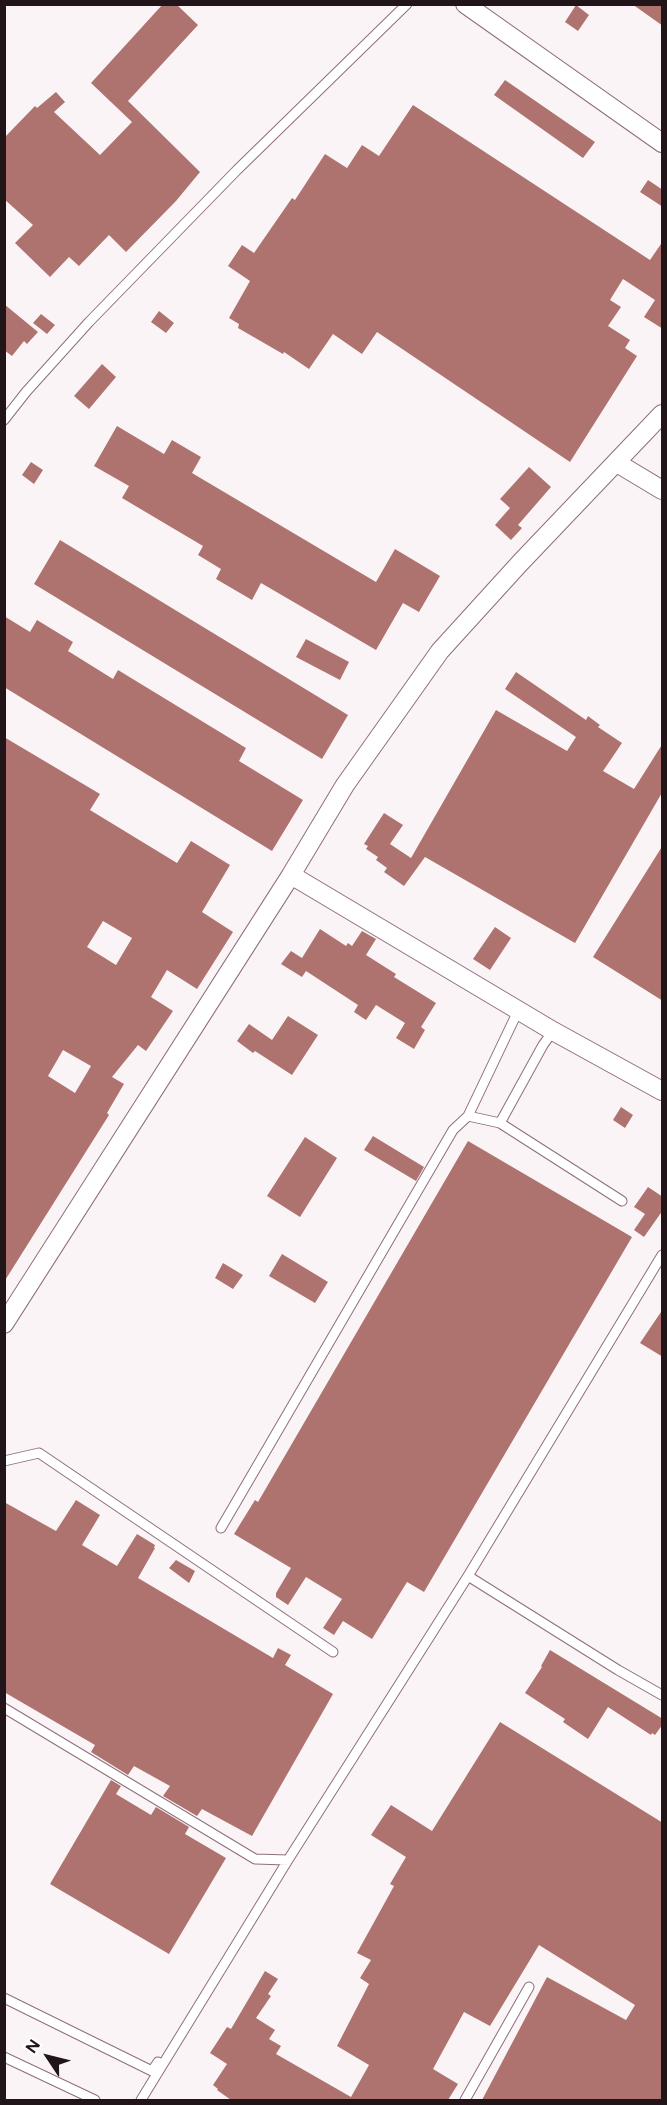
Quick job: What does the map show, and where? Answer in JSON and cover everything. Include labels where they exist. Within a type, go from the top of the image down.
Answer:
[{"type":"street","points":[[465,4],[663,142]]},
{"type":"street","points":[[4,1324],[291,875],[345,785],[440,651],[520,562],[663,414]]},
{"type":"street","points":[[617,463],[663,490]]},
{"type":"street","points":[[291,875],[518,1011],[663,1091]]},
{"type":"lane","points":[[4,420],[89,322],[237,170],[407,4]]},
{"type":"lane","points":[[221,1528],[453,1130],[468,1116],[518,1011]]},
{"type":"lane","points":[[500,1123],[553,1031]]},
{"type":"lane","points":[[468,1116],[500,1123],[622,1201]]},
{"type":"lane","points":[[4,1998],[152,2071],[468,1576],[663,1255]]},
{"type":"lane","points":[[4,1461],[39,1453],[333,1652]]},
{"type":"lane","points":[[468,1576],[618,1670],[663,1695]]},
{"type":"lane","points":[[4,1708],[255,1859],[288,1860]]},
{"type":"lane","points":[[141,2100],[288,1860]]},
{"type":"lane","points":[[465,2100],[529,1987]]},
{"type":"lane","points":[[4,2057],[95,2100]]},
{"type":"building","points":[[163,4],[176,4],[198,25],[128,101],[200,172],[176,201],[126,252],[109,235],[79,266],[69,257],[50,277],[15,243],[33,225],[4,199],[4,138],[35,106],[37,108],[56,92],[65,102],[54,112],[100,155],[132,122],[91,83]]},
{"type":"building","points":[[632,4],[663,4],[663,26]]},
{"type":"building","points":[[576,5],[589,15],[578,31],[565,22]]},
{"type":"building","points":[[505,80],[595,142],[583,158],[494,95]]},
{"type":"building","points":[[413,105],[650,260],[663,241],[663,329],[644,317],[655,300],[623,279],[610,300],[621,307],[608,326],[630,340],[625,348],[637,356],[570,462],[377,332],[362,354],[333,334],[309,369],[284,352],[283,354],[238,328],[239,324],[229,318],[250,281],[228,266],[242,245],[254,253],[292,198],[295,200],[325,154],[347,168],[362,145],[379,156]]},
{"type":"building","points":[[648,180],[663,190],[663,207],[640,192]]},
{"type":"building","points":[[4,304],[38,332],[27,344],[24,341],[12,356],[4,350]]},
{"type":"building","points":[[159,311],[174,323],[166,333],[151,322]]},
{"type":"building","points":[[41,314],[55,325],[47,334],[33,323]]},
{"type":"building","points":[[102,364],[116,377],[89,409],[74,396]]},
{"type":"building","points":[[117,426],[164,454],[172,440],[201,457],[192,473],[376,582],[395,549],[440,576],[419,612],[403,603],[376,650],[261,583],[252,600],[216,579],[221,569],[198,555],[203,546],[122,498],[129,486],[94,466]]},
{"type":"building","points":[[31,462],[43,470],[34,484],[22,475]]},
{"type":"building","points":[[529,467],[551,487],[518,525],[522,528],[511,540],[495,525],[510,508],[500,499]]},
{"type":"building","points":[[60,540],[348,715],[322,759],[34,584]]},
{"type":"building","points":[[4,616],[30,632],[37,620],[73,642],[68,651],[113,679],[118,670],[246,748],[239,761],[303,800],[272,851],[4,687]]},
{"type":"building","points":[[306,639],[349,662],[340,680],[296,657]]},
{"type":"building","points":[[516,672],[586,720],[588,716],[600,725],[598,727],[622,743],[603,771],[634,789],[663,743],[663,791],[575,943],[425,857],[404,886],[384,872],[387,868],[376,860],[378,857],[366,849],[368,846],[364,844],[384,813],[403,825],[390,844],[411,858],[496,710],[567,751],[576,737],[505,689]]},
{"type":"building","points":[[4,737],[100,794],[90,810],[177,863],[191,841],[230,865],[202,912],[233,932],[197,989],[167,970],[151,997],[173,1011],[146,1051],[138,1045],[112,1077],[124,1084],[107,1113],[109,1115],[4,1282]],"holes":[[[103,921],[132,938],[116,965],[87,947]],[[63,1050],[91,1066],[75,1093],[48,1076]]]},
{"type":"building","points":[[663,845],[663,1001],[593,957]]},
{"type":"building","points":[[495,927],[511,938],[490,970],[473,959]]},
{"type":"building","points":[[320,929],[346,946],[348,943],[352,946],[362,931],[376,939],[366,955],[396,974],[394,977],[436,1003],[421,1027],[425,1030],[414,1049],[396,1038],[405,1023],[376,1005],[366,1020],[354,1012],[358,1005],[306,971],[302,977],[281,964],[291,951],[302,958]]},
{"type":"building","points":[[288,1016],[318,1035],[292,1075],[237,1041],[249,1024],[272,1040]]},
{"type":"building","points":[[621,1107],[633,1115],[625,1128],[613,1120]]},
{"type":"building","points":[[373,1136],[424,1167],[416,1181],[364,1150]]},
{"type":"building","points":[[305,1137],[337,1158],[300,1217],[267,1196]]},
{"type":"building","points":[[468,1141],[632,1237],[424,1592],[407,1582],[372,1639],[343,1621],[334,1635],[323,1628],[342,1599],[306,1577],[288,1605],[276,1597],[276,1593],[291,1568],[234,1534],[255,1500],[258,1502]]},
{"type":"building","points":[[648,1187],[663,1197],[663,1210],[644,1237],[634,1230],[645,1214],[634,1207]]},
{"type":"building","points":[[282,1254],[328,1282],[315,1303],[269,1276]]},
{"type":"building","points":[[223,1263],[243,1275],[233,1289],[215,1278]]},
{"type":"building","points":[[663,1309],[663,1357],[640,1343]]},
{"type":"building","points":[[76,1500],[100,1515],[82,1545],[117,1566],[137,1534],[155,1545],[138,1578],[273,1658],[278,1648],[291,1655],[285,1665],[333,1694],[252,1836],[202,1809],[197,1816],[163,1796],[170,1786],[134,1766],[128,1775],[91,1752],[95,1745],[4,1692],[4,1502],[56,1531]]},
{"type":"building","points":[[176,1560],[195,1571],[189,1583],[169,1568]]},
{"type":"building","points":[[550,1650],[663,1719],[663,1724],[655,1735],[652,1733],[651,1735],[608,1707],[588,1739],[563,1722],[565,1719],[525,1693]]},
{"type":"building","points":[[500,1722],[663,1823],[663,2100],[482,2100],[547,1977],[626,2020],[635,2005],[539,1945],[490,2026],[464,2012],[433,2069],[458,2084],[448,2100],[231,2100],[217,2090],[213,2085],[227,2064],[210,2053],[227,2027],[231,2029],[265,1971],[278,1979],[268,1994],[271,1996],[256,2018],[275,2030],[269,2039],[281,2046],[276,2054],[351,2097],[369,2065],[337,2046],[369,1984],[360,1978],[371,1960],[357,1953],[394,1886],[390,1884],[406,1857],[371,1835],[391,1805],[432,1831]]},
{"type":"building","points":[[111,1780],[121,1786],[116,1794],[151,1815],[156,1807],[189,1827],[185,1834],[226,1858],[169,1954],[50,1884]]}]
